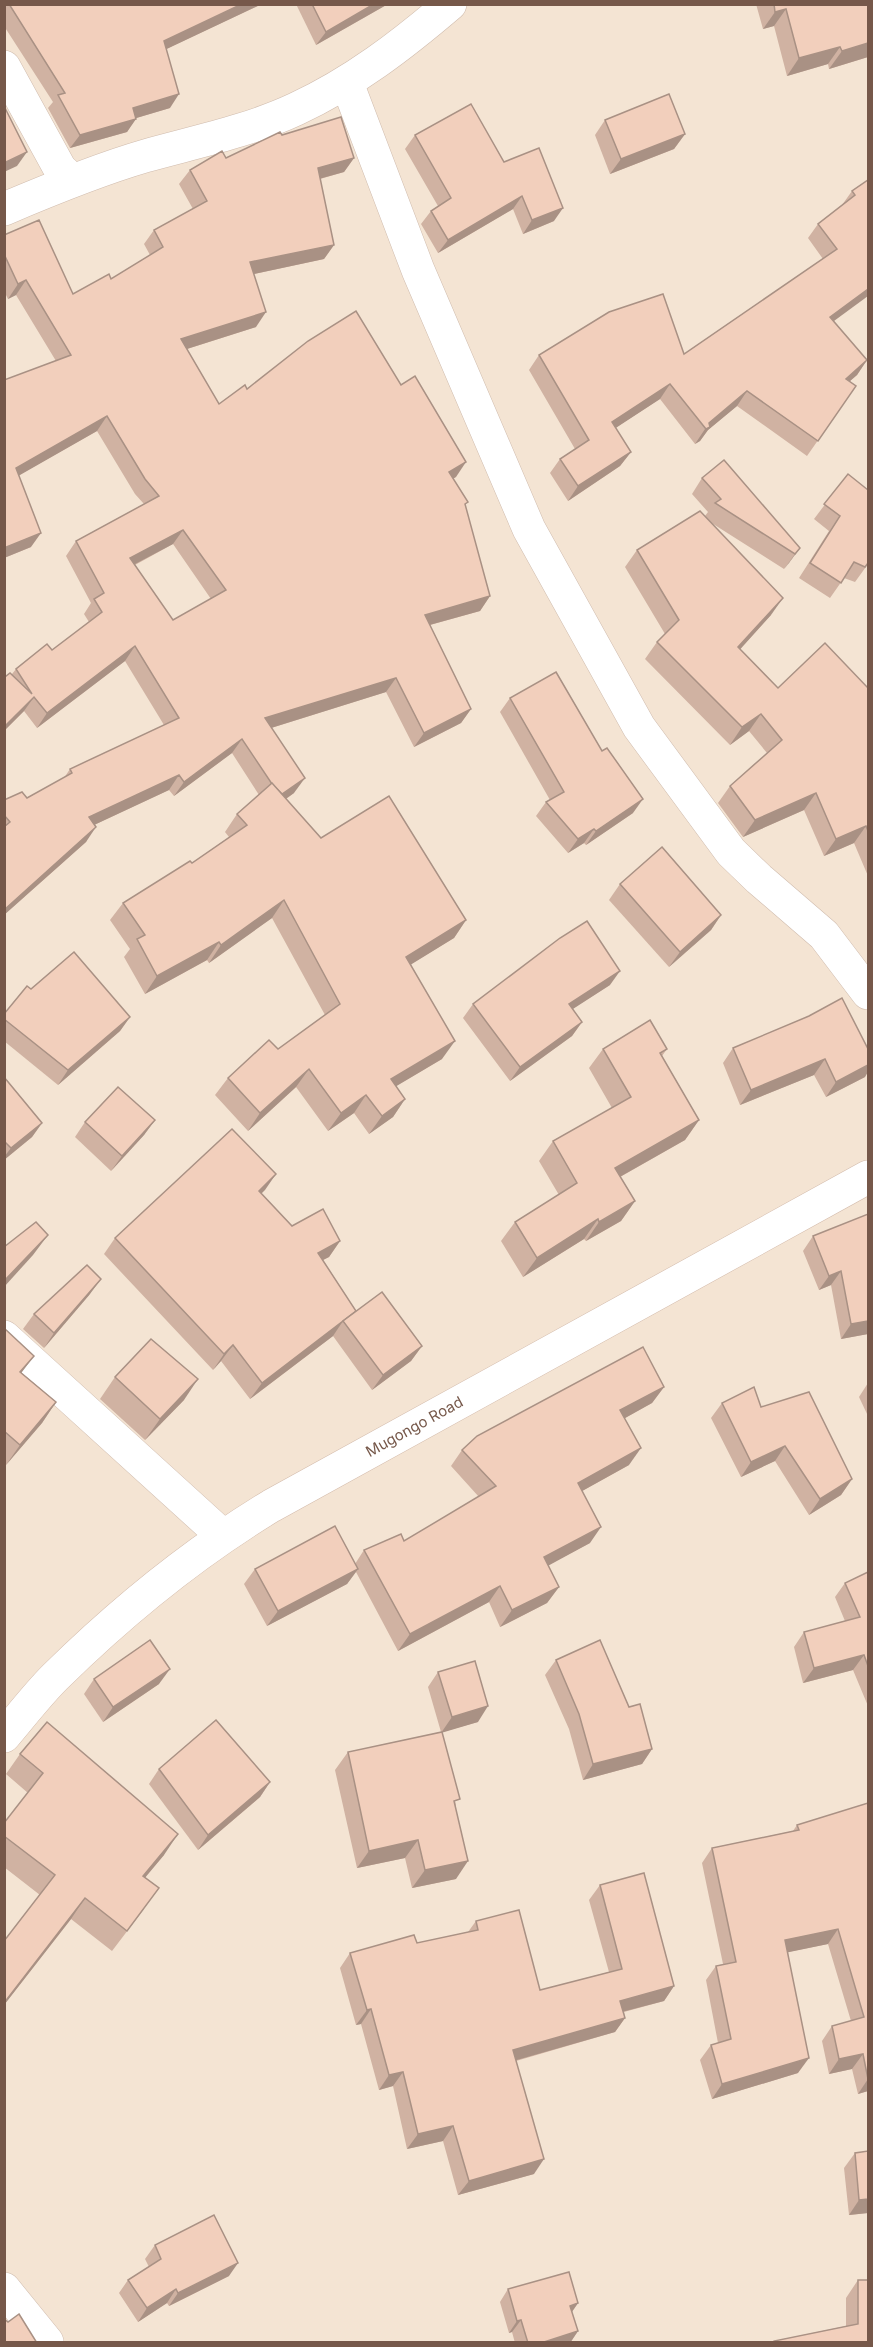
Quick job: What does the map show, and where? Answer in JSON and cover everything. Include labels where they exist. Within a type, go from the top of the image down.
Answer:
[{"type":"street","points":[[4,209],[72,180],[295,110],[347,83],[398,48],[450,4]]},
{"type":"street","points":[[4,67],[60,169],[72,180]]},
{"type":"street","points":[[347,83],[418,270],[529,529],[639,727],[731,852],[824,935],[868,993]]},
{"type":"street","name":"Mugongo Road","points":[[4,1736],[54,1678],[121,1616],[223,1536],[281,1501],[868,1177]]},
{"type":"street","points":[[4,1337],[223,1536]]},
{"type":"street","points":[[4,2289],[46,2343]]},
{"type":"shaded area","points":[[5,5],[868,5],[868,2342],[5,2342]]},
{"type":"building","points":[[9,4],[242,4],[164,41],[179,94],[133,108],[136,119],[80,135],[58,95],[65,93]]},
{"type":"building","points":[[312,4],[374,4],[326,32]]},
{"type":"building","points":[[774,4],[868,4],[868,43],[842,51],[840,47],[799,58],[786,9],[775,12]]},
{"type":"building","points":[[669,94],[685,134],[621,159],[605,120]]},
{"type":"building","points":[[471,104],[504,162],[539,148],[563,208],[532,220],[522,196],[448,240],[431,211],[451,198],[415,135]]},
{"type":"building","points":[[4,106],[27,152],[4,163]]},
{"type":"building","points":[[341,117],[354,158],[318,168],[334,245],[250,262],[266,312],[181,339],[219,404],[245,385],[247,389],[308,341],[356,311],[401,385],[415,376],[466,462],[449,472],[468,502],[465,504],[490,596],[425,615],[471,709],[424,733],[396,678],[265,718],[305,778],[282,794],[272,784],[242,739],[184,782],[179,775],[89,817],[96,827],[4,910],[4,827],[10,822],[4,815],[4,800],[22,792],[27,798],[72,773],[70,769],[179,718],[135,646],[47,713],[34,697],[4,727],[4,675],[10,673],[32,694],[16,669],[47,644],[52,650],[102,612],[94,599],[104,593],[76,541],[159,496],[145,479],[107,416],[16,468],[41,533],[4,548],[4,380],[71,355],[26,280],[18,284],[4,254],[4,235],[39,220],[73,294],[109,274],[111,279],[163,247],[154,230],[207,201],[190,170],[222,151],[226,158],[280,132],[282,135]],"holes":[[[183,530],[226,590],[173,620],[130,558]]]},
{"type":"building","points":[[868,180],[868,289],[830,317],[867,360],[846,379],[856,386],[818,441],[747,391],[709,423],[710,427],[706,429],[670,384],[612,422],[631,452],[578,486],[560,459],[589,440],[539,355],[609,312],[663,294],[684,354],[837,249],[818,224],[855,195],[852,191]]},
{"type":"building","points":[[724,460],[800,548],[795,554],[715,503],[721,499],[702,478]]},
{"type":"building","points":[[848,474],[868,490],[868,563],[865,567],[854,562],[841,583],[810,563],[840,516],[824,504]]},
{"type":"building","points":[[700,511],[783,598],[738,647],[778,688],[825,643],[868,688],[868,831],[866,826],[836,839],[816,793],[755,820],[730,786],[782,740],[761,714],[742,727],[657,642],[679,620],[637,550]]},
{"type":"building","points":[[556,672],[602,751],[607,748],[643,799],[596,831],[594,829],[578,839],[546,802],[564,792],[510,698]]},
{"type":"building","points":[[272,783],[321,838],[389,796],[466,920],[406,957],[455,1041],[391,1079],[405,1099],[382,1116],[366,1095],[341,1113],[309,1069],[260,1113],[228,1078],[269,1040],[278,1049],[340,1004],[284,900],[221,945],[219,942],[157,976],[137,939],[145,935],[123,903],[190,861],[192,863],[247,825],[237,814]]},
{"type":"building","points":[[662,847],[721,915],[680,952],[620,884]]},
{"type":"building","points":[[587,921],[620,971],[569,1004],[582,1022],[520,1067],[473,1004],[560,938]]},
{"type":"building","points":[[74,952],[130,1017],[68,1070],[4,1019],[4,1014],[27,986],[31,989]]},
{"type":"building","points":[[842,998],[868,1049],[868,1065],[836,1082],[825,1059],[751,1090],[733,1048],[809,1016]]},
{"type":"building","points":[[650,1020],[667,1049],[660,1053],[699,1120],[615,1168],[635,1201],[599,1222],[598,1219],[537,1258],[515,1222],[577,1183],[553,1141],[631,1097],[603,1049]]},
{"type":"building","points":[[4,1077],[42,1123],[11,1148],[4,1141]]},
{"type":"building","points":[[118,1087],[155,1120],[122,1156],[85,1122]]},
{"type":"building","points":[[232,1129],[276,1174],[259,1191],[292,1226],[323,1209],[340,1241],[318,1253],[356,1311],[262,1383],[233,1345],[224,1354],[115,1238]]},
{"type":"building","points":[[868,1214],[868,1321],[851,1324],[841,1271],[829,1276],[813,1236]]},
{"type":"building","points":[[36,1222],[48,1235],[4,1281],[4,1247]]},
{"type":"building","points":[[87,1265],[101,1279],[54,1333],[34,1314]]},
{"type":"building","points":[[382,1292],[422,1346],[383,1375],[343,1321]]},
{"type":"building","points":[[4,1328],[34,1356],[20,1372],[56,1402],[20,1445],[4,1431]]},
{"type":"building","points":[[151,1339],[198,1379],[160,1419],[115,1377]]},
{"type":"building","points":[[643,1347],[664,1387],[620,1410],[641,1448],[578,1483],[601,1527],[544,1557],[559,1587],[512,1610],[500,1586],[410,1634],[364,1550],[401,1534],[404,1541],[496,1486],[462,1450],[477,1436]]},
{"type":"building","points":[[754,1387],[761,1407],[809,1392],[852,1479],[820,1499],[785,1446],[751,1462],[722,1403]]},
{"type":"building","points":[[335,1526],[358,1569],[278,1611],[255,1569]]},
{"type":"building","points":[[868,1572],[868,1666],[864,1655],[814,1668],[804,1632],[860,1617],[845,1583]]},
{"type":"building","points":[[150,1640],[170,1669],[113,1707],[94,1679]]},
{"type":"building","points":[[600,1640],[629,1707],[640,1704],[652,1749],[593,1764],[579,1714],[556,1660]]},
{"type":"building","points":[[475,1661],[488,1706],[452,1717],[438,1672]]},
{"type":"building","points":[[216,1720],[270,1782],[208,1835],[159,1769]]},
{"type":"building","points":[[47,1722],[178,1834],[143,1876],[159,1888],[127,1931],[85,1898],[4,2003],[4,1941],[55,1875],[4,1836],[4,1823],[43,1773],[20,1754]]},
{"type":"building","points":[[442,1732],[460,1799],[454,1801],[468,1861],[425,1870],[418,1840],[369,1851],[348,1752]]},
{"type":"building","points":[[868,1803],[868,2079],[863,2054],[839,2059],[832,2026],[864,2017],[838,1929],[785,1940],[809,2058],[722,2084],[711,2045],[731,2039],[716,1966],[736,1962],[712,1848],[799,1830],[797,1825]]},
{"type":"building","points":[[644,1873],[674,1986],[620,2001],[625,2018],[513,2050],[544,2159],[469,2181],[453,2126],[418,2134],[403,2072],[389,2075],[371,2009],[367,2010],[350,1953],[414,1935],[417,1943],[478,1930],[476,1921],[519,1910],[540,1990],[622,1969],[600,1885]]},
{"type":"building","points":[[868,2151],[868,2199],[859,2200],[855,2153]]},
{"type":"building","points":[[214,2215],[238,2263],[178,2293],[176,2289],[147,2308],[128,2280],[161,2259],[155,2245]]},
{"type":"building","points":[[569,2272],[578,2303],[570,2306],[578,2331],[541,2343],[528,2343],[521,2320],[517,2321],[508,2289]]},
{"type":"building","points":[[858,2280],[868,2280],[868,2343],[774,2343],[774,2341],[858,2324]]},
{"type":"building","points":[[19,2314],[37,2343],[4,2343],[4,2319],[8,2322]]}]
